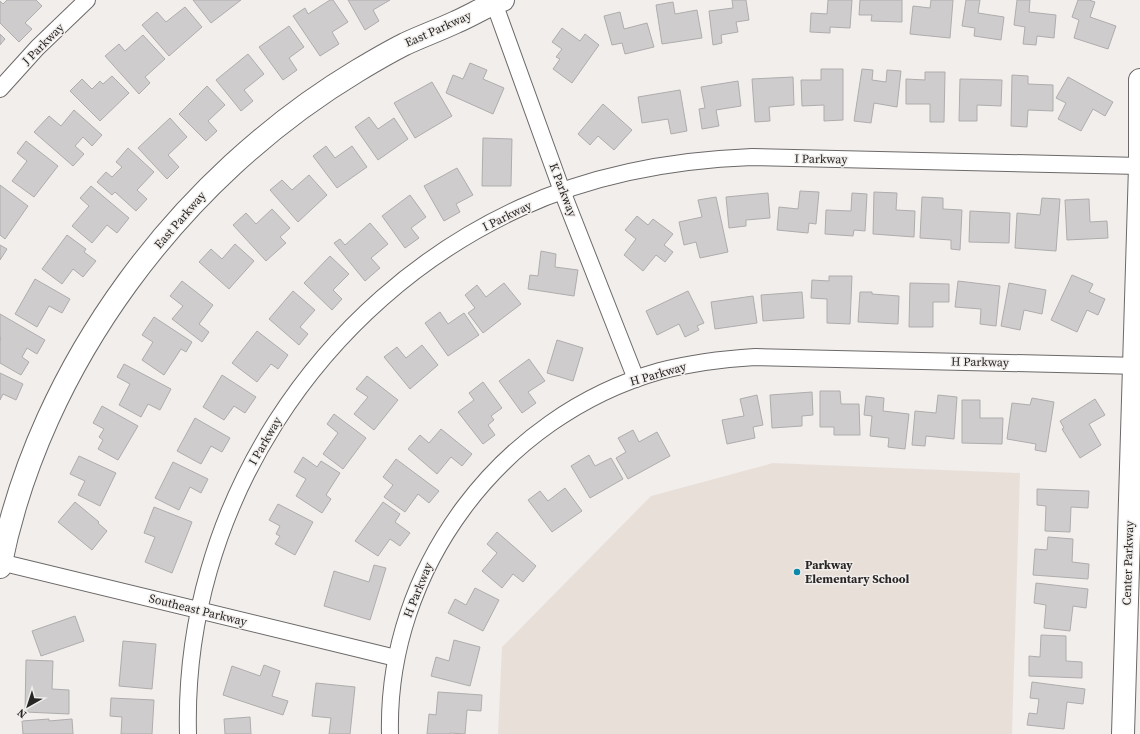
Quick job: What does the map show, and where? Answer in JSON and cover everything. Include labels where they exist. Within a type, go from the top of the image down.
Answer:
[{"type":"street","name":"J Parkway","points":[[0,89],[37,48],[87,0]]},
{"type":"street","name":"K Parkway","points":[[496,1],[562,191],[636,379]]},
{"type":"street","name":"East Parkway","points":[[0,563],[24,480],[54,405],[79,356],[139,268],[170,229],[207,189],[246,152],[311,102],[356,72],[403,45],[457,22],[496,1]]},
{"type":"street","name":"Center Parkway","points":[[1123,734],[1137,365],[1140,80]]},
{"type":"street","name":"I Parkway","points":[[188,734],[188,691],[195,632],[199,610],[214,554],[227,517],[243,481],[271,428],[318,363],[358,319],[387,293],[419,268],[452,246],[521,208],[562,191],[634,170],[673,163],[752,157],[1140,166]]},
{"type":"street","name":"H Parkway","points":[[390,734],[391,698],[396,658],[416,590],[433,555],[464,506],[503,462],[532,437],[564,414],[598,395],[636,379],[677,367],[716,360],[755,357],[1137,365]]},
{"type":"street","name":"Southeast Parkway","points":[[0,563],[396,658]]},
{"type":"shaded area","name":"Parkway Elementary School","points":[[773,463],[1020,473],[1012,734],[498,734],[502,647],[651,496]]},
{"type":"building","points":[[7,0],[36,0],[42,6],[25,23],[32,29],[19,42],[0,23],[0,1],[3,4]]},
{"type":"building","points":[[193,0],[241,0],[211,23]]},
{"type":"building","points":[[330,0],[333,0],[348,22],[332,32],[339,44],[320,56],[293,16],[305,8],[308,14]]},
{"type":"building","points":[[348,0],[390,0],[373,10],[379,21],[365,30]]},
{"type":"building","points":[[732,0],[746,0],[749,20],[736,22],[738,32],[721,35],[722,43],[713,45],[709,11],[733,8]]},
{"type":"building","points":[[828,0],[852,0],[850,28],[830,27],[830,33],[810,32],[811,13],[827,14]]},
{"type":"building","points":[[860,0],[902,0],[902,22],[871,21],[872,15],[859,15]]},
{"type":"building","points":[[931,0],[953,0],[950,38],[910,34],[913,6],[930,8]]},
{"type":"building","points":[[966,0],[980,0],[978,13],[1004,17],[1001,40],[974,36],[975,28],[962,26]]},
{"type":"building","points":[[1017,0],[1030,0],[1029,12],[1056,15],[1054,38],[1037,36],[1036,45],[1023,44],[1025,27],[1014,25]]},
{"type":"building","points":[[1078,0],[1089,0],[1095,2],[1090,17],[1116,26],[1108,49],[1074,38],[1079,20],[1072,17]]},
{"type":"building","points":[[673,2],[675,14],[697,10],[702,38],[662,44],[656,5]]},
{"type":"building","points":[[185,7],[202,27],[169,56],[142,25],[157,12],[166,22]]},
{"type":"building","points":[[620,12],[624,29],[647,23],[654,47],[625,54],[622,43],[612,45],[604,16]]},
{"type":"building","points":[[289,26],[304,47],[289,58],[297,70],[283,80],[259,47]]},
{"type":"building","points":[[562,28],[580,41],[585,34],[599,45],[572,83],[553,69],[560,59],[556,57],[562,49],[552,42]]},
{"type":"building","points":[[0,34],[5,39],[0,45]]},
{"type":"building","points":[[143,35],[165,59],[145,77],[150,83],[139,94],[105,56],[119,44],[125,51]]},
{"type":"building","points":[[248,54],[264,74],[244,90],[253,101],[241,111],[216,80]]},
{"type":"building","points":[[470,63],[487,70],[483,79],[504,88],[493,114],[446,93],[453,75],[463,79]]},
{"type":"building","points":[[821,69],[843,69],[843,120],[824,121],[824,105],[802,106],[801,80],[821,80]]},
{"type":"building","points":[[862,69],[873,70],[872,80],[886,82],[887,70],[901,71],[897,107],[874,103],[871,123],[854,121]]},
{"type":"building","points":[[925,72],[945,72],[944,122],[930,122],[930,104],[906,104],[906,79],[925,80]]},
{"type":"building","points":[[1012,75],[1028,76],[1028,84],[1053,85],[1053,111],[1028,110],[1027,127],[1011,126]]},
{"type":"building","points":[[112,76],[129,93],[100,121],[70,91],[82,79],[92,89],[100,81],[103,84]]},
{"type":"building","points":[[793,77],[794,105],[769,107],[770,121],[755,122],[752,79]]},
{"type":"building","points":[[1068,77],[1113,102],[1105,116],[1093,109],[1081,131],[1058,119],[1066,103],[1056,98]]},
{"type":"building","points":[[960,79],[1002,80],[1001,106],[977,105],[977,121],[959,121]]},
{"type":"building","points":[[738,81],[741,106],[716,110],[719,126],[702,129],[699,109],[705,108],[701,87]]},
{"type":"building","points":[[432,82],[452,116],[415,138],[394,103]]},
{"type":"building","points":[[207,86],[225,105],[208,121],[217,131],[206,141],[179,114]]},
{"type":"building","points":[[680,90],[687,131],[671,134],[668,119],[642,123],[638,97]]},
{"type":"building","points":[[603,104],[632,130],[614,150],[598,136],[590,145],[578,134]]},
{"type":"building","points":[[74,110],[102,135],[92,146],[83,137],[75,146],[84,154],[73,166],[34,132],[49,116],[61,126]]},
{"type":"building","points":[[369,117],[378,129],[394,118],[408,139],[378,160],[355,127]]},
{"type":"building","points":[[170,118],[187,137],[168,155],[179,167],[167,179],[138,148]]},
{"type":"building","points":[[483,138],[512,139],[511,186],[482,186]]},
{"type":"building","points":[[26,141],[58,166],[34,197],[12,181],[27,161],[17,153]]},
{"type":"building","points":[[326,146],[335,158],[352,146],[367,167],[337,188],[313,156]]},
{"type":"building","points":[[128,148],[154,172],[137,190],[147,199],[136,211],[115,192],[112,195],[97,182],[106,172],[112,177],[122,167],[116,162]]},
{"type":"building","points":[[457,168],[473,195],[456,204],[460,212],[444,221],[424,186]]},
{"type":"building","points":[[309,175],[327,195],[298,222],[270,190],[282,180],[292,190]]},
{"type":"building","points":[[0,185],[28,206],[5,239],[0,235]]},
{"type":"building","points":[[91,186],[129,218],[117,233],[107,225],[92,243],[72,226],[89,206],[80,198]]},
{"type":"building","points":[[800,191],[819,192],[816,224],[809,223],[808,233],[777,230],[779,207],[798,209]]},
{"type":"building","points":[[874,192],[897,193],[896,210],[915,211],[914,237],[873,234]]},
{"type":"building","points":[[768,193],[770,218],[746,220],[746,226],[729,228],[726,197]]},
{"type":"building","points":[[852,193],[867,194],[865,231],[854,230],[853,236],[825,234],[826,210],[851,211]]},
{"type":"building","points":[[410,195],[426,217],[411,228],[419,238],[405,248],[382,216]]},
{"type":"building","points":[[716,197],[728,252],[700,258],[696,242],[684,245],[679,222],[702,217],[698,200]]},
{"type":"building","points":[[922,197],[943,198],[943,209],[962,210],[960,250],[951,249],[951,240],[920,238]]},
{"type":"building","points":[[1042,198],[1060,199],[1056,251],[1015,248],[1017,213],[1040,215]]},
{"type":"building","points":[[1089,199],[1090,222],[1107,221],[1108,238],[1067,240],[1065,200]]},
{"type":"building","points":[[272,209],[290,228],[280,237],[286,243],[266,261],[233,225],[246,213],[256,224]]},
{"type":"building","points":[[970,211],[1010,213],[1009,243],[969,242]]},
{"type":"building","points":[[637,216],[648,225],[653,219],[673,234],[664,245],[673,252],[665,262],[656,255],[643,271],[624,255],[636,239],[625,230]]},
{"type":"building","points":[[370,223],[388,244],[371,258],[380,268],[365,281],[334,243],[340,239],[345,245]]},
{"type":"building","points":[[67,235],[86,249],[84,252],[96,261],[83,277],[73,269],[62,284],[42,269]]},
{"type":"building","points":[[235,244],[254,261],[229,289],[199,262],[211,249],[222,259]]},
{"type":"building","points":[[0,245],[7,249],[0,260]]},
{"type":"building","points":[[541,251],[556,254],[555,267],[578,270],[574,296],[528,289],[530,275],[538,276]]},
{"type":"building","points":[[330,256],[349,274],[333,290],[342,299],[332,310],[304,283]]},
{"type":"building","points":[[1072,275],[1093,284],[1089,292],[1105,299],[1098,315],[1087,310],[1077,332],[1051,320]]},
{"type":"building","points":[[829,276],[852,276],[850,324],[827,323],[827,299],[811,298],[812,280],[829,281]]},
{"type":"building","points":[[35,279],[70,299],[62,313],[49,306],[37,327],[15,314]]},
{"type":"building","points":[[182,281],[213,305],[199,324],[209,332],[202,342],[172,319],[183,306],[170,296]]},
{"type":"building","points":[[958,281],[1000,286],[996,326],[980,324],[981,309],[955,307]]},
{"type":"building","points":[[504,283],[521,304],[483,333],[468,313],[475,308],[465,295],[477,285],[486,297]]},
{"type":"building","points":[[910,283],[949,284],[949,302],[933,302],[933,327],[909,327]]},
{"type":"building","points":[[1009,283],[1046,290],[1042,314],[1024,310],[1020,330],[1001,326]]},
{"type":"building","points":[[293,291],[315,310],[300,327],[308,334],[299,345],[269,319]]},
{"type":"building","points":[[688,291],[704,323],[697,326],[699,330],[685,337],[679,324],[657,335],[646,311]]},
{"type":"building","points":[[802,292],[804,318],[763,321],[761,295]]},
{"type":"building","points":[[860,292],[872,292],[872,294],[899,296],[898,324],[858,322]]},
{"type":"building","points":[[753,296],[757,323],[715,329],[711,302]]},
{"type":"building","points":[[440,312],[448,324],[464,313],[479,335],[448,356],[425,323]]},
{"type":"building","points":[[0,314],[45,340],[37,354],[27,348],[22,357],[29,362],[21,375],[0,363]]},
{"type":"building","points":[[154,317],[192,342],[186,352],[181,349],[164,375],[142,360],[153,342],[142,335]]},
{"type":"building","points":[[257,331],[288,355],[278,369],[271,364],[257,382],[232,363]]},
{"type":"building","points":[[557,340],[583,348],[573,381],[547,373]]},
{"type":"building","points":[[422,345],[438,365],[410,389],[384,357],[397,347],[406,358]]},
{"type":"building","points":[[529,359],[545,381],[528,392],[536,403],[522,413],[499,381]]},
{"type":"building","points":[[124,364],[171,389],[160,410],[148,404],[141,417],[119,405],[130,384],[117,377]]},
{"type":"building","points":[[0,373],[23,384],[16,400],[3,394],[0,400]]},
{"type":"building","points":[[222,375],[256,397],[245,413],[234,406],[224,420],[203,407]]},
{"type":"building","points":[[367,376],[398,400],[374,430],[354,414],[368,397],[356,389]]},
{"type":"building","points":[[483,382],[502,408],[491,416],[494,420],[488,425],[495,435],[483,444],[458,412],[474,400],[469,393]]},
{"type":"building","points":[[820,391],[840,391],[841,404],[859,404],[860,435],[834,435],[834,427],[820,427]]},
{"type":"building","points":[[812,392],[813,415],[802,416],[802,426],[772,428],[770,395]]},
{"type":"building","points":[[757,395],[763,425],[753,427],[755,438],[727,444],[722,420],[744,416],[740,399]]},
{"type":"building","points":[[938,395],[957,397],[954,439],[926,436],[925,446],[912,445],[915,411],[936,413]]},
{"type":"building","points":[[866,396],[884,398],[883,411],[909,414],[905,449],[888,447],[889,438],[870,436],[872,416],[864,415]]},
{"type":"building","points":[[1032,398],[1054,402],[1046,452],[1035,450],[1036,444],[1007,439],[1012,403],[1030,405]]},
{"type":"building","points":[[1095,399],[1105,415],[1089,424],[1101,445],[1080,458],[1062,429],[1064,428],[1060,421]]},
{"type":"building","points":[[962,400],[980,400],[980,418],[1003,418],[1002,444],[962,443]]},
{"type":"building","points":[[102,406],[138,426],[118,460],[98,449],[103,440],[99,437],[104,429],[93,423]]},
{"type":"building","points":[[334,414],[366,438],[343,469],[323,454],[338,433],[327,424]]},
{"type":"building","points":[[195,418],[230,438],[222,452],[211,446],[201,464],[177,451]]},
{"type":"building","points":[[441,429],[472,454],[462,466],[451,457],[437,474],[408,449],[420,435],[429,443]]},
{"type":"building","points":[[633,430],[639,442],[657,432],[670,456],[628,479],[616,458],[626,452],[618,438]]},
{"type":"building","points":[[589,455],[595,466],[611,458],[623,479],[590,498],[571,466]]},
{"type":"building","points":[[79,456],[116,473],[100,506],[78,495],[85,481],[70,474]]},
{"type":"building","points":[[303,457],[317,467],[321,461],[340,473],[326,495],[331,499],[322,513],[296,496],[306,479],[294,472]]},
{"type":"building","points":[[396,459],[439,491],[429,503],[418,494],[405,512],[384,497],[393,485],[383,477]]},
{"type":"building","points":[[173,462],[208,479],[201,493],[190,487],[179,510],[155,498]]},
{"type":"building","points":[[565,488],[582,511],[552,532],[528,500],[540,491],[548,501]]},
{"type":"building","points":[[1037,489],[1089,491],[1088,508],[1071,507],[1070,532],[1045,531],[1046,506],[1037,505]]},
{"type":"building","points":[[75,502],[99,522],[98,523],[107,531],[92,550],[58,522]]},
{"type":"building","points":[[383,502],[400,514],[395,522],[410,533],[400,546],[390,539],[378,556],[355,541]]},
{"type":"building","points":[[278,504],[313,522],[295,555],[275,544],[280,536],[276,534],[280,526],[269,520]]},
{"type":"building","points":[[154,507],[192,522],[172,573],[145,562],[155,537],[144,533]]},
{"type":"building","points":[[497,532],[536,566],[523,582],[513,574],[502,588],[482,571],[497,553],[487,544]]},
{"type":"building","points":[[1048,537],[1073,539],[1072,562],[1089,564],[1088,579],[1033,575],[1035,549],[1047,550]]},
{"type":"building","points":[[374,565],[386,568],[370,620],[324,606],[334,571],[369,582]]},
{"type":"building","points":[[1036,583],[1088,589],[1086,608],[1073,606],[1070,631],[1044,628],[1046,605],[1034,603]]},
{"type":"building","points":[[475,588],[499,600],[483,631],[448,613],[455,599],[466,605]]},
{"type":"building","points":[[75,616],[84,641],[41,656],[32,631]]},
{"type":"building","points":[[1041,635],[1066,636],[1066,661],[1082,662],[1082,678],[1029,676],[1029,656],[1040,657]]},
{"type":"building","points":[[454,640],[480,647],[470,686],[431,676],[436,657],[449,661]]},
{"type":"building","points":[[123,641],[156,644],[152,689],[119,686]]},
{"type":"building","points":[[26,660],[53,661],[52,689],[69,690],[69,714],[25,712]]},
{"type":"building","points":[[264,665],[280,671],[272,696],[288,701],[283,715],[223,695],[232,666],[260,676]]},
{"type":"building","points":[[1032,682],[1085,689],[1083,704],[1067,702],[1064,729],[1027,725],[1029,713],[1037,714],[1039,699],[1030,698]]},
{"type":"building","points":[[316,683],[355,687],[350,734],[329,734],[331,718],[312,716]]},
{"type":"building","points":[[438,692],[482,695],[481,711],[467,710],[465,734],[427,734],[429,714],[436,715]]},
{"type":"building","points":[[111,698],[154,700],[152,734],[121,734],[122,717],[110,716]]},
{"type":"building","points":[[250,717],[251,734],[225,734],[224,719]]},
{"type":"building","points":[[49,719],[49,721],[72,719],[73,734],[23,734],[22,721]]},
{"type":"place","name":"Parkway Elementary School","points":[[797,572]]}]
